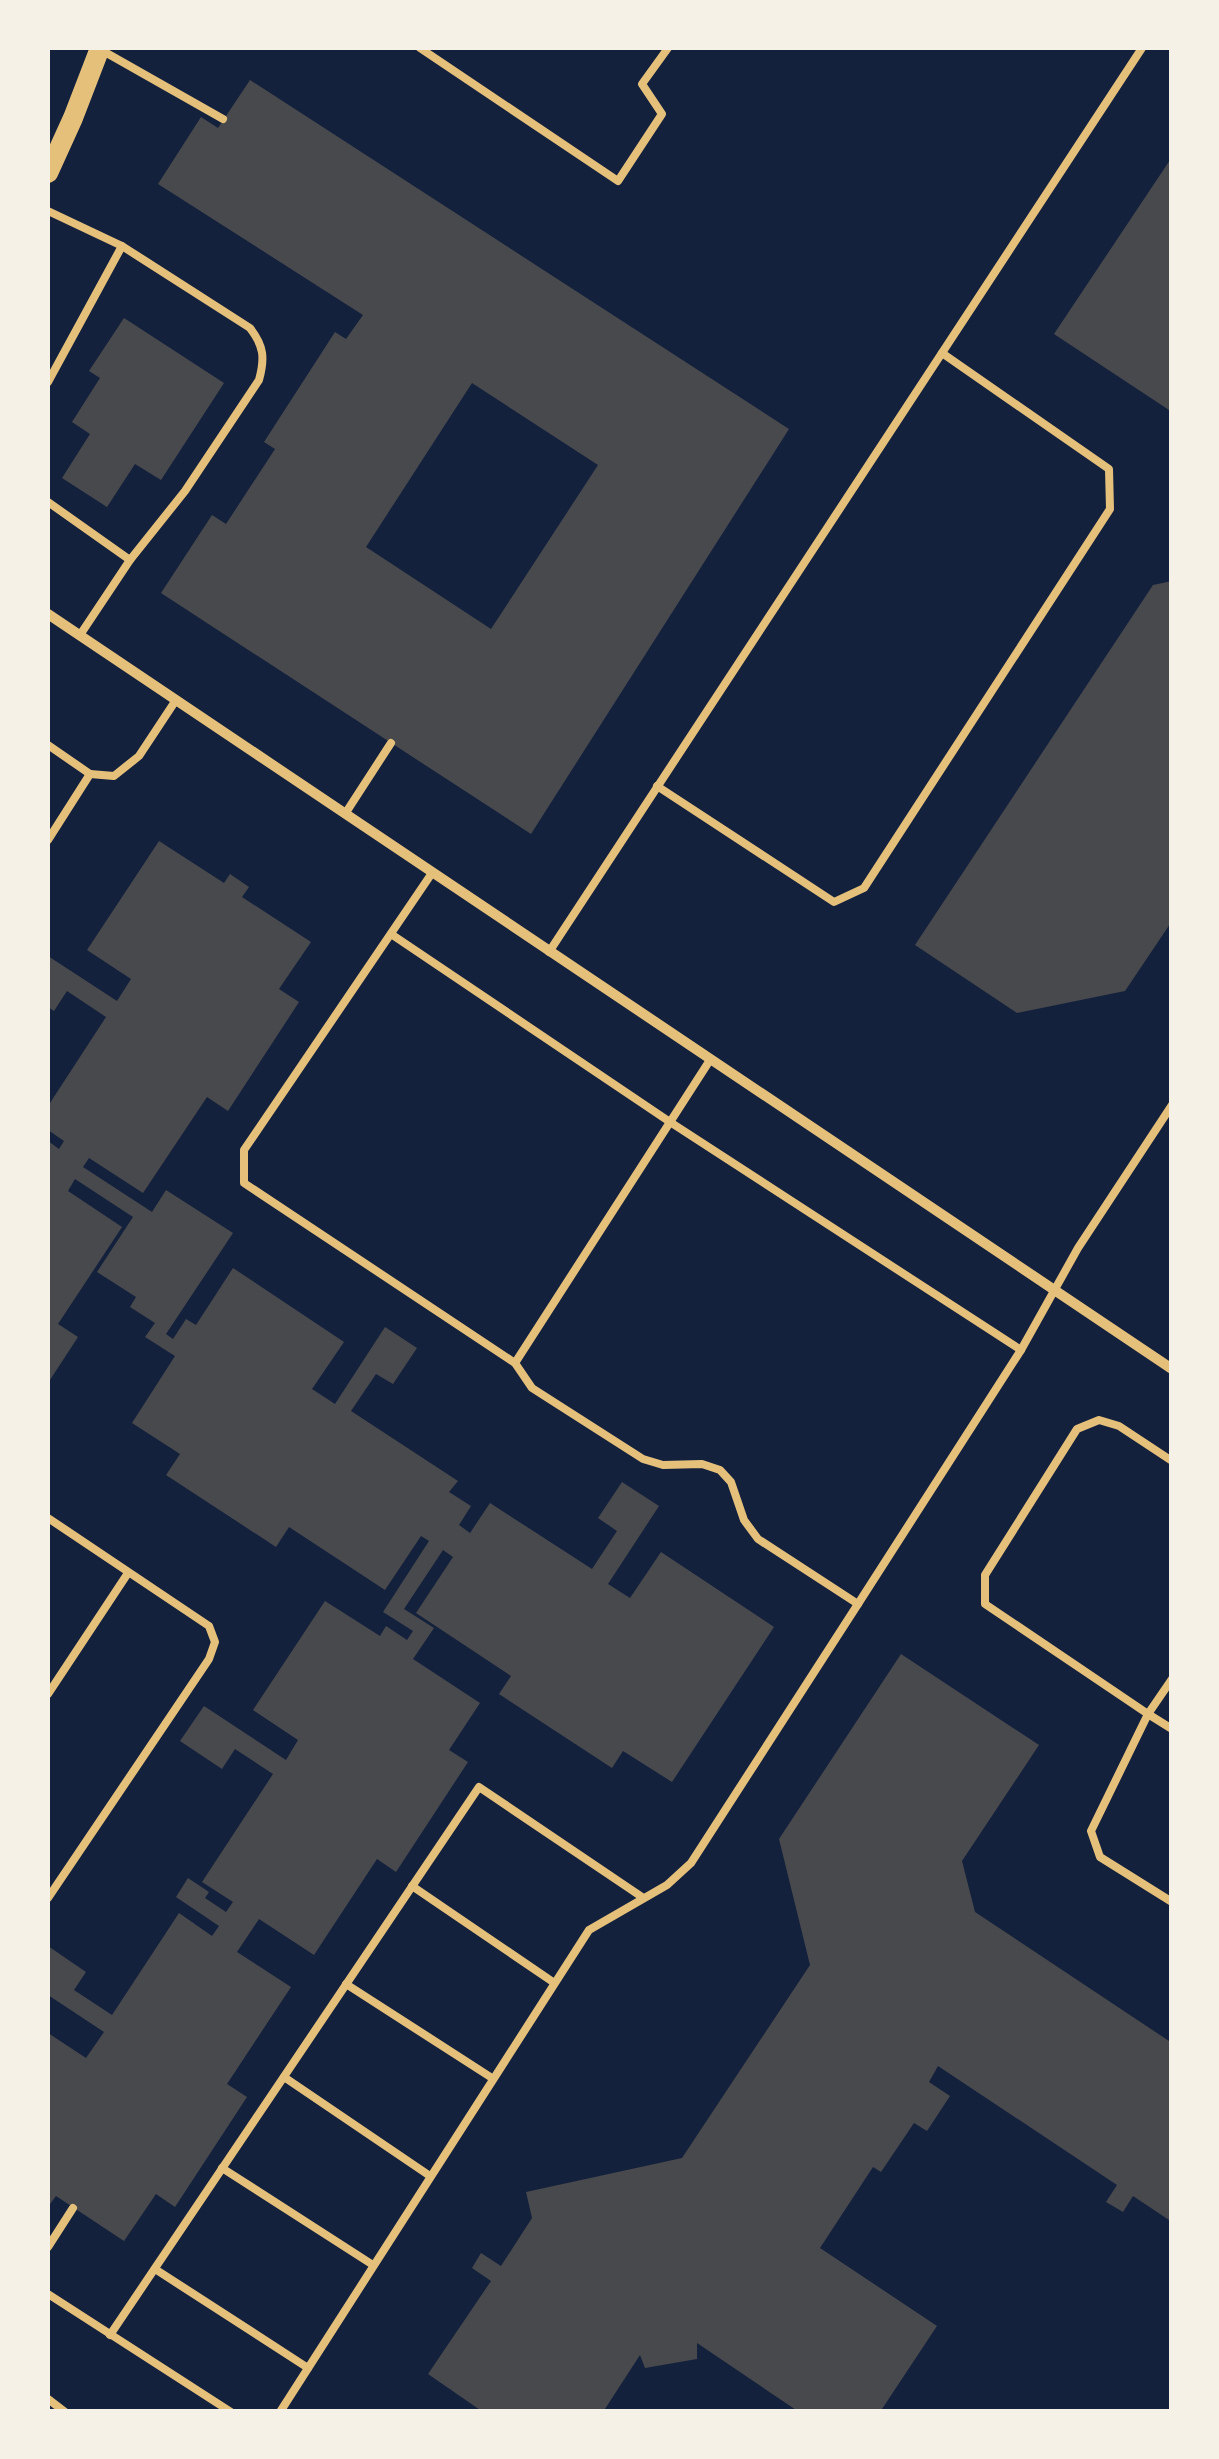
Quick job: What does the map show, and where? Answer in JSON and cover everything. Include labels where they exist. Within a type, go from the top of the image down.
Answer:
[{"type":"main road","points":[[48,173],[100,48]]},
{"type":"street","points":[[48,614],[1170,1365]]},
{"type":"lane","points":[[100,48],[223,119]]},
{"type":"lane","points":[[420,48],[618,180],[662,114],[642,84],[668,48]]},
{"type":"lane","points":[[548,952],[1142,48]]},
{"type":"lane","points":[[48,212],[122,246],[250,328],[260,341],[264,360],[259,380],[228,428],[80,635]]},
{"type":"lane","points":[[48,382],[122,246]]},
{"type":"lane","points":[[657,786],[834,902],[864,888],[1110,509],[1109,469],[942,353]]},
{"type":"lane","points":[[48,502],[130,560]]},
{"type":"lane","points":[[48,745],[90,774],[114,776],[139,756],[176,700]]},
{"type":"lane","points":[[344,814],[391,742]]},
{"type":"lane","points":[[48,840],[90,774]]},
{"type":"lane","points":[[432,873],[244,1150],[244,1183],[515,1363],[532,1388],[643,1459],[664,1465],[702,1464],[720,1470],[730,1482],[744,1520],[758,1539],[858,1604]]},
{"type":"lane","points":[[391,934],[670,1122],[1021,1350]]},
{"type":"lane","points":[[515,1363],[710,1060]]},
{"type":"lane","points":[[280,2412],[589,1930],[667,1885],[691,1863],[1021,1350],[1054,1290],[1172,1105]]},
{"type":"lane","points":[[1172,1461],[1119,1426],[1099,1420],[1077,1429],[986,1575],[985,1604],[1172,1730]]},
{"type":"lane","points":[[48,1518],[209,1626],[215,1642],[210,1659],[48,1898]]},
{"type":"lane","points":[[48,1694],[128,1573]]},
{"type":"lane","points":[[1172,1679],[1148,1714],[1091,1831],[1100,1858],[1172,1902]]},
{"type":"lane","points":[[110,2334],[479,1788],[642,1897]]},
{"type":"lane","points":[[412,1886],[553,1982]]},
{"type":"lane","points":[[346,1984],[492,2078]]},
{"type":"lane","points":[[284,2077],[430,2176]]},
{"type":"lane","points":[[222,2168],[372,2265]]},
{"type":"lane","points":[[48,2247],[72,2208]]},
{"type":"lane","points":[[155,2269],[308,2368]]},
{"type":"lane","points":[[48,2294],[230,2412]]},
{"type":"lane","points":[[48,2400],[65,2412]]},
{"type":"building","points":[[250,80],[789,429],[531,834],[161,593],[212,515],[226,524],[275,449],[264,442],[335,332],[346,339],[363,315],[158,184],[201,117],[218,128]],"holes":[[[472,383],[598,465],[491,629],[366,547]]]},
{"type":"building","points":[[1172,157],[1172,412],[1054,334]]},
{"type":"building","points":[[124,318],[224,383],[161,480],[135,464],[107,507],[62,478],[90,434],[72,422],[100,378],[89,371]]},
{"type":"building","points":[[1172,581],[1172,921],[1125,991],[1017,1013],[915,945],[1153,585]]},
{"type":"building","points":[[159,841],[224,883],[230,874],[249,887],[242,897],[311,942],[279,989],[299,1002],[228,1111],[207,1097],[143,1193],[89,1158],[83,1167],[152,1212],[166,1190],[233,1233],[166,1334],[173,1339],[186,1319],[196,1325],[233,1268],[344,1342],[312,1389],[335,1404],[385,1327],[417,1348],[393,1384],[376,1374],[351,1411],[458,1481],[449,1492],[471,1506],[459,1525],[470,1533],[490,1503],[592,1569],[617,1531],[598,1518],[622,1482],[659,1506],[608,1584],[630,1598],[661,1552],[774,1627],[672,1782],[623,1751],[612,1768],[499,1694],[511,1676],[416,1613],[453,1557],[443,1550],[404,1609],[434,1628],[413,1659],[480,1703],[449,1750],[468,1762],[396,1872],[377,1859],[314,1955],[259,1919],[237,1952],[291,1987],[227,2084],[247,2097],[175,2207],[156,2194],[124,2241],[56,2196],[48,2202],[48,2033],[86,2058],[104,2032],[48,1995],[48,1946],[86,1972],[74,1990],[112,2015],[179,1913],[212,1936],[219,1926],[176,1897],[188,1878],[209,1892],[205,1898],[226,1912],[233,1902],[202,1882],[273,1774],[235,1749],[222,1769],[180,1741],[204,1706],[286,1760],[298,1740],[253,1710],[325,1601],[380,1636],[386,1626],[407,1640],[413,1631],[383,1612],[429,1541],[421,1536],[385,1590],[289,1527],[276,1547],[166,1475],[180,1454],[132,1423],[175,1356],[145,1337],[155,1323],[130,1307],[136,1297],[97,1272],[133,1217],[75,1179],[68,1191],[122,1227],[58,1324],[78,1337],[48,1383],[48,1141],[59,1149],[64,1141],[48,1130],[48,1106],[106,1017],[67,991],[54,1011],[48,1007],[48,956],[117,1001],[131,979],[87,950]]},
{"type":"building","points":[[901,1654],[1039,1745],[962,1861],[975,1912],[1172,2043],[1172,2222],[1133,2196],[1123,2212],[1106,2202],[1117,2185],[938,2066],[929,2082],[950,2096],[927,2131],[914,2123],[881,2172],[873,2167],[820,2248],[937,2326],[880,2412],[799,2412],[697,2343],[697,2359],[645,2368],[640,2355],[603,2412],[483,2412],[428,2374],[491,2281],[472,2268],[481,2253],[501,2266],[532,2218],[526,2192],[682,2158],[810,1965],[779,1839]]}]
